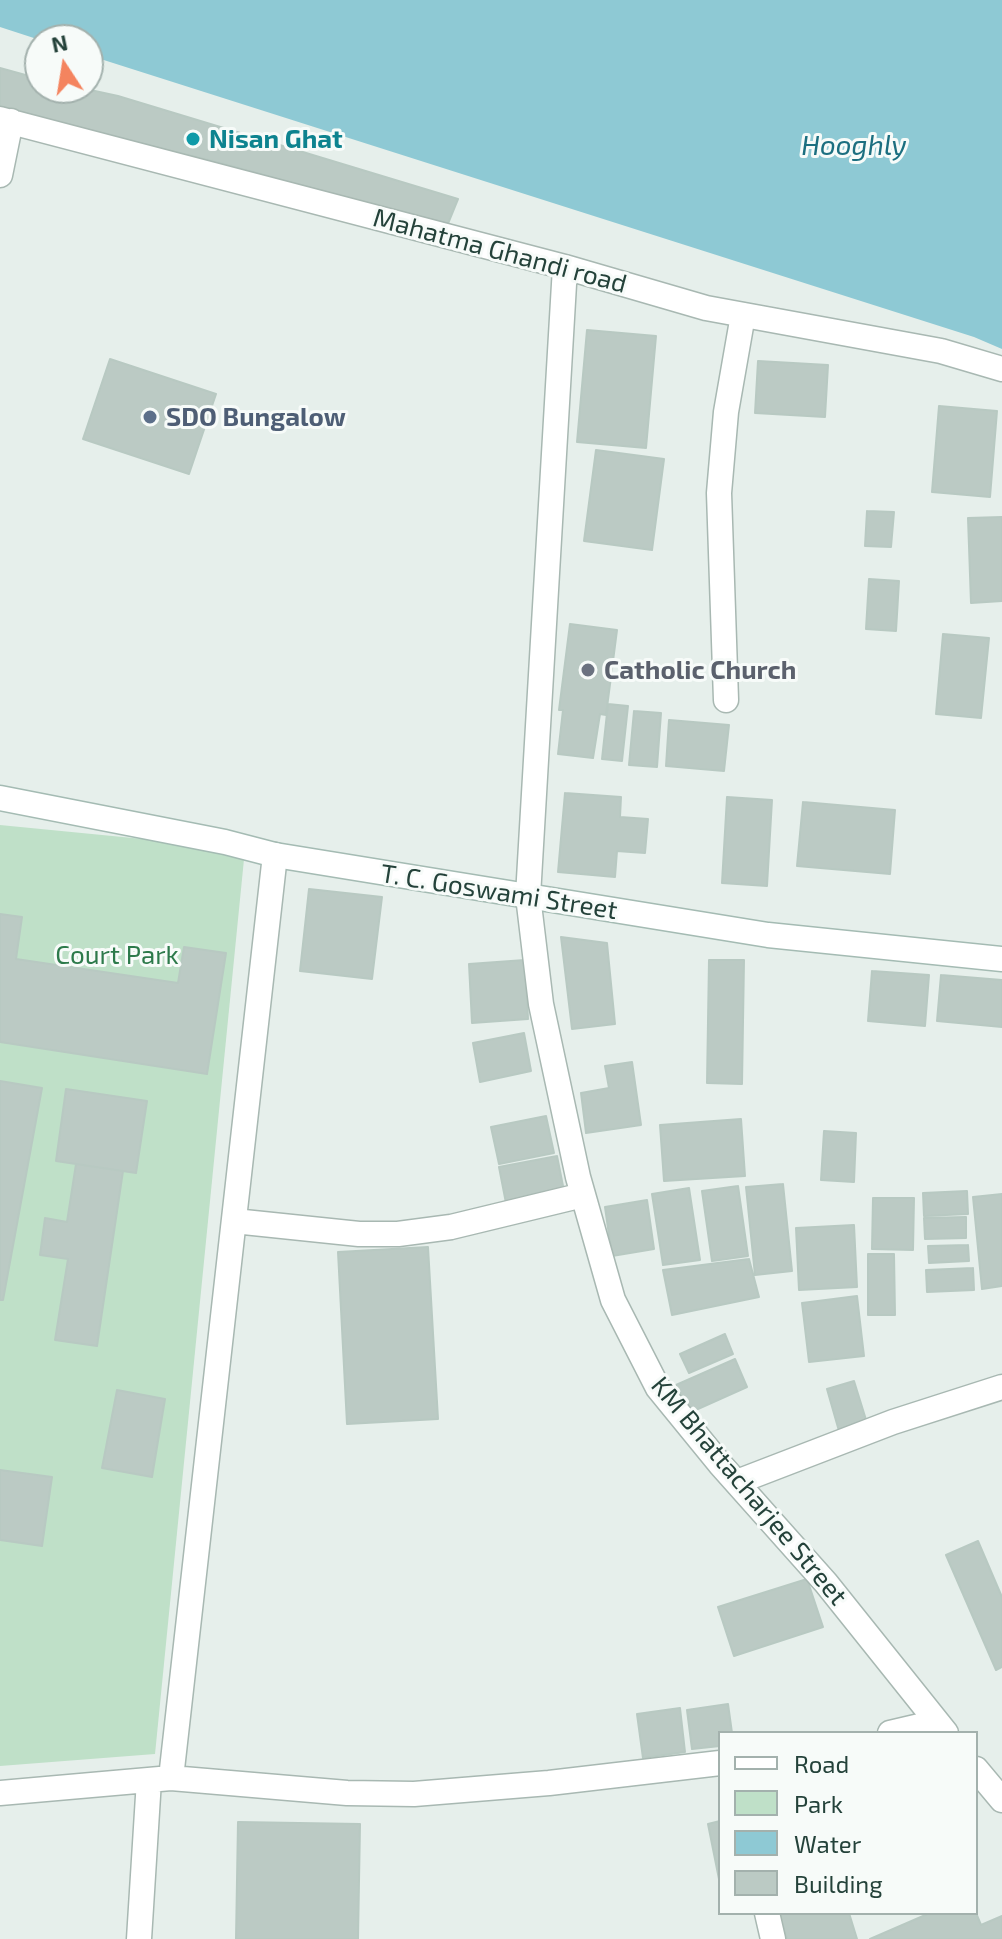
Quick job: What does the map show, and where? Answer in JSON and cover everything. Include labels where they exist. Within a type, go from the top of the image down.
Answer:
[{"type":"street","points":[[0,175],[5,120]]},
{"type":"street","name":"Mahatma Ghandi road","points":[[5,120],[565,267],[706,308],[941,351],[1002,369]]},
{"type":"street","name":"KM Bhattacharjee Street","points":[[565,267],[528,896],[541,1004],[583,1195],[613,1300],[658,1388],[826,1583],[942,1727]]},
{"type":"street","points":[[726,700],[719,493],[726,412],[743,315]]},
{"type":"street","name":"T. C. Goswami Street","points":[[0,798],[225,842],[275,855],[768,935],[1002,959]]},
{"type":"street","points":[[139,1939],[234,1221],[275,855]]},
{"type":"street","points":[[234,1221],[359,1234],[430,1232],[583,1195]]},
{"type":"street","points":[[737,1482],[893,1422],[1002,1387]]},
{"type":"street","points":[[907,1731],[942,1727]]},
{"type":"street","points":[[0,1793],[160,1779],[347,1793],[414,1794],[549,1783],[718,1763]]},
{"type":"street","points":[[988,1775],[1002,1800]]},
{"type":"street","points":[[767,1915],[773,1939]]},
{"type":"green space","name":"Court Park","points":[[0,825],[245,849],[155,1754],[0,1766]]},
{"type":"water","name":"Hooghly","points":[[0,0],[1002,0],[1002,349],[974,337],[104,60],[104,24],[24,24],[24,35],[0,27]]},
{"type":"building","name":"Nisan Ghat","points":[[0,68],[24,75],[24,104],[104,104],[104,93],[118,96],[458,199],[447,226],[221,163],[0,108]]},
{"type":"building","points":[[587,330],[656,336],[646,448],[577,442]]},
{"type":"building","name":"SDO Bungalow","points":[[110,359],[216,394],[189,474],[83,439]]},
{"type":"building","points":[[758,361],[828,365],[825,417],[755,413]]},
{"type":"building","points":[[939,406],[997,411],[990,497],[932,492]]},
{"type":"building","points":[[596,450],[664,459],[652,550],[584,541]]},
{"type":"building","points":[[867,511],[894,512],[891,547],[865,546]]},
{"type":"building","points":[[1002,517],[1002,601],[971,603],[968,518]]},
{"type":"building","points":[[869,579],[899,581],[896,631],[866,629]]},
{"type":"building","name":"Catholic Church","points":[[570,624],[617,630],[606,715],[600,714],[593,758],[558,754],[563,710],[559,710]]},
{"type":"building","points":[[943,634],[989,638],[981,718],[936,714]]},
{"type":"building","points":[[608,704],[628,706],[622,761],[602,759]]},
{"type":"building","points":[[634,711],[661,713],[657,767],[629,765]]},
{"type":"building","points":[[669,720],[729,725],[724,771],[666,766]]},
{"type":"building","points":[[565,793],[621,797],[620,817],[648,819],[645,853],[617,851],[615,877],[558,872]]},
{"type":"building","points":[[727,797],[772,800],[767,886],[722,883]]},
{"type":"building","points":[[803,802],[895,810],[890,874],[797,866]]},
{"type":"building","points":[[309,889],[382,897],[372,979],[300,971]]},
{"type":"building","points":[[0,914],[22,917],[16,959],[178,983],[184,947],[226,953],[207,1074],[0,1042]]},
{"type":"building","points":[[561,937],[607,943],[615,1024],[572,1029]]},
{"type":"building","points":[[525,960],[528,1019],[472,1023],[469,964]]},
{"type":"building","points":[[709,960],[744,960],[742,1084],[707,1083]]},
{"type":"building","points":[[872,971],[929,975],[925,1026],[868,1021]]},
{"type":"building","points":[[941,975],[1002,980],[1002,1027],[937,1021]]},
{"type":"building","points":[[524,1033],[531,1071],[480,1082],[473,1043]]},
{"type":"building","points":[[632,1062],[641,1125],[586,1133],[581,1093],[609,1088],[605,1066]]},
{"type":"building","points":[[0,1081],[42,1088],[3,1300],[0,1300]]},
{"type":"building","points":[[66,1089],[147,1101],[136,1173],[56,1161]]},
{"type":"building","points":[[546,1116],[554,1153],[499,1164],[491,1127]]},
{"type":"building","points":[[741,1119],[745,1176],[664,1181],[660,1125]]},
{"type":"building","points":[[824,1131],[856,1133],[854,1182],[821,1180]]},
{"type":"building","points":[[557,1156],[564,1191],[506,1203],[499,1167]]},
{"type":"building","points":[[76,1164],[123,1171],[97,1346],[55,1340],[68,1259],[40,1255],[45,1218],[67,1222]]},
{"type":"building","points":[[783,1184],[792,1271],[755,1275],[746,1187]]},
{"type":"building","points":[[738,1186],[748,1256],[712,1261],[702,1191]]},
{"type":"building","points":[[689,1188],[700,1260],[663,1265],[652,1194]]},
{"type":"building","points":[[967,1191],[968,1214],[924,1216],[923,1193]]},
{"type":"building","points":[[1002,1194],[1002,1286],[982,1289],[973,1197]]},
{"type":"building","points":[[873,1198],[914,1198],[913,1250],[872,1249]]},
{"type":"building","points":[[647,1200],[654,1249],[612,1256],[605,1207]]},
{"type":"building","points":[[966,1217],[966,1238],[925,1239],[924,1218]]},
{"type":"building","points":[[854,1225],[857,1287],[799,1290],[796,1228]]},
{"type":"building","points":[[968,1245],[969,1261],[929,1263],[928,1246]]},
{"type":"building","points":[[428,1247],[438,1419],[347,1424],[338,1252]]},
{"type":"building","points":[[868,1254],[894,1254],[895,1315],[868,1315]]},
{"type":"building","points":[[749,1259],[759,1297],[672,1315],[663,1270]]},
{"type":"building","points":[[973,1268],[974,1290],[927,1292],[926,1270]]},
{"type":"building","points":[[857,1296],[864,1356],[809,1362],[802,1303]]},
{"type":"building","points":[[725,1334],[733,1354],[689,1373],[680,1354]]},
{"type":"building","points":[[735,1359],[747,1387],[689,1413],[676,1385]]},
{"type":"building","points":[[854,1381],[867,1423],[839,1431],[827,1389]]},
{"type":"building","points":[[117,1390],[165,1399],[152,1477],[102,1468]]},
{"type":"building","points":[[0,1470],[52,1477],[42,1546],[0,1540]]},
{"type":"building","points":[[978,1541],[1002,1597],[1002,1667],[996,1670],[946,1555]]},
{"type":"building","points":[[807,1579],[823,1627],[734,1656],[718,1607]]},
{"type":"building","points":[[728,1704],[732,1731],[718,1731],[718,1746],[692,1749],[687,1710]]},
{"type":"building","points":[[680,1708],[685,1752],[643,1758],[637,1714]]},
{"type":"building","points":[[238,1822],[360,1824],[358,1939],[236,1939]]},
{"type":"building","points":[[718,1822],[718,1874],[708,1824]]},
{"type":"building","points":[[780,1915],[850,1915],[857,1939],[787,1939]]},
{"type":"building","points":[[925,1915],[977,1915],[981,1925],[1002,1916],[1002,1939],[870,1939]]},
{"type":"place","name":"Nisan Ghat","points":[[193,139]]},
{"type":"place","name":"SDO Bungalow","points":[[150,417]]},
{"type":"place","name":"Catholic Church","points":[[588,670]]}]
